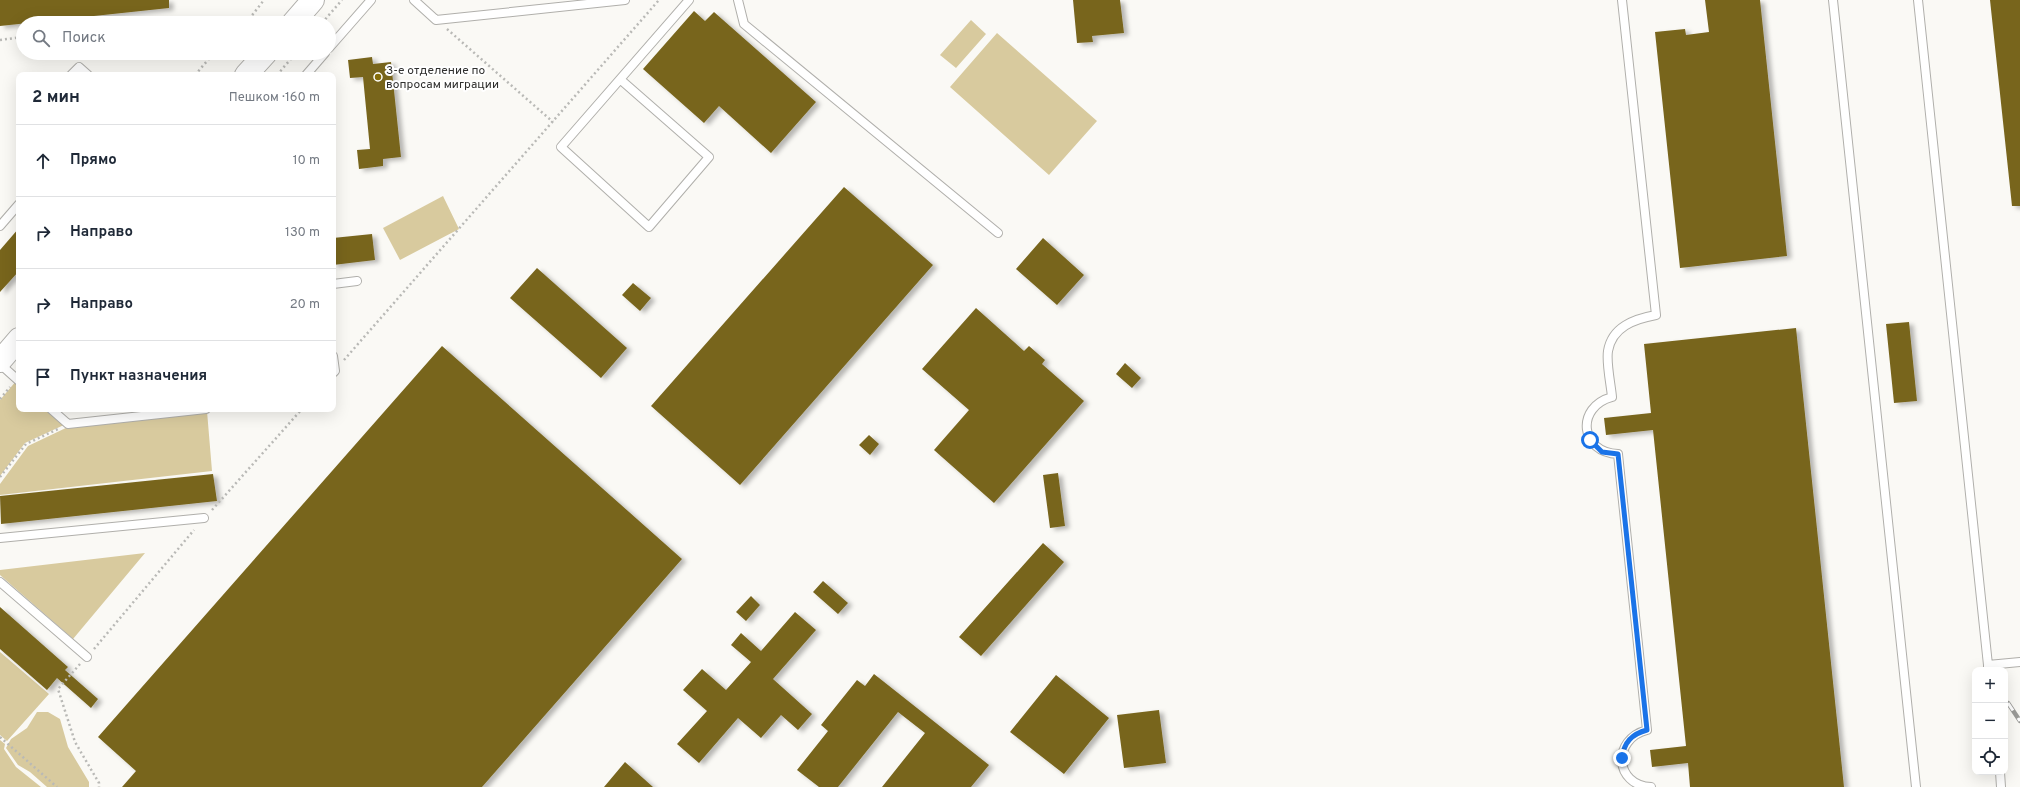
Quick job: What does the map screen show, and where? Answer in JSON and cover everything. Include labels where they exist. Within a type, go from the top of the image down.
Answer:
[{"type":"main road","points":[[299,16],[313,0]]},
{"type":"main road","points":[[249,72],[260,60]]},
{"type":"main road","points":[[0,363],[16,343]]},
{"type":"lane","points":[[336,40],[370,0]]},
{"type":"lane","points":[[414,0],[436,20],[625,0]]},
{"type":"lane","points":[[621,80],[709,157],[649,227],[561,147],[621,80],[689,0]]},
{"type":"lane","points":[[738,0],[744,24],[998,234]]},
{"type":"lane","points":[[1622,0],[1656,315],[1637,318],[1625,325],[1612,338],[1608,352],[1612,397],[1597,404],[1590,413],[1587,425],[1590,440],[1596,447],[1606,453],[1618,454],[1647,730],[1632,736],[1627,742],[1623,750],[1622,762],[1626,773],[1631,780],[1637,784],[1651,787]]},
{"type":"lane","points":[[1833,0],[1916,787]]},
{"type":"lane","points":[[1918,0],[1988,667]]},
{"type":"lane","points":[[309,72],[319,60]]},
{"type":"lane","points":[[74,72],[79,67],[85,72]]},
{"type":"lane","points":[[0,226],[16,207]]},
{"type":"lane","points":[[336,284],[357,281]]},
{"type":"lane","points":[[0,363],[16,378]]},
{"type":"lane","points":[[54,412],[68,424],[178,412]]},
{"type":"lane","points":[[0,538],[204,518]]},
{"type":"lane","points":[[0,582],[87,657]]},
{"type":"lane","points":[[1993,667],[2020,662]]},
{"type":"lane","points":[[2000,775],[2002,787]]},
{"type":"path","points":[[251,16],[264,0]]},
{"type":"path","points":[[328,16],[342,0]]},
{"type":"path","points":[[336,370],[659,0]]},
{"type":"path","points":[[436,20],[553,122]]},
{"type":"path","points":[[0,40],[16,38]]},
{"type":"path","points":[[198,72],[208,60]]},
{"type":"path","points":[[280,72],[290,60]]},
{"type":"path","points":[[99,787],[99,783],[75,742],[58,689],[87,657],[204,518],[299,412]]},
{"type":"path","points":[[0,477],[26,444],[68,424]]},
{"type":"path","points":[[0,737],[57,787]]},
{"type":"shaded area","points":[[971,20],[986,34],[956,68],[940,55]]},
{"type":"shaded area","points":[[997,33],[1097,121],[1049,175],[950,87]]},
{"type":"shaded area","points":[[443,196],[459,229],[400,260],[383,228]]},
{"type":"shaded area","points":[[16,381],[16,412],[52,412],[66,424],[25,443],[0,476],[0,400]]},
{"type":"shaded area","points":[[207,412],[212,471],[0,495],[0,484],[28,446],[70,426]]},
{"type":"shaded area","points":[[145,553],[73,639],[0,575],[0,570]]},
{"type":"shaded area","points":[[0,652],[49,694],[7,741],[0,735]]},
{"type":"shaded area","points":[[37,712],[48,712],[60,719],[68,747],[89,782],[89,787],[47,787],[30,772],[18,765],[6,748],[11,739],[27,728]]},
{"type":"shaded area","points":[[0,740],[5,744],[4,749],[16,767],[41,787],[0,787]]},
{"type":"building","points":[[0,0],[169,0],[169,8],[94,16],[16,16],[16,24],[0,26]]},
{"type":"building","points":[[1073,0],[1120,0],[1124,33],[1092,36],[1093,42],[1077,43]]},
{"type":"building","points":[[1705,0],[1760,0],[1787,256],[1680,268],[1655,32],[1685,29],[1686,35],[1709,32]]},
{"type":"building","points":[[1990,0],[2020,0],[2020,206],[2012,206]]},
{"type":"building","points":[[694,11],[705,21],[714,12],[816,102],[771,153],[719,106],[704,123],[643,69]]},
{"type":"building","points":[[372,57],[373,64],[391,62],[401,157],[383,159],[383,166],[359,169],[357,150],[370,149],[363,77],[350,78],[348,60]]},
{"type":"building","points":[[844,187],[933,265],[740,485],[651,406]]},
{"type":"building","points":[[16,231],[16,274],[0,292],[0,250]]},
{"type":"building","points":[[372,234],[375,260],[336,265],[336,238]]},
{"type":"building","points":[[1043,238],[1084,275],[1057,305],[1016,269]]},
{"type":"building","points":[[537,268],[627,348],[601,378],[510,298]]},
{"type":"building","points":[[633,283],[651,298],[640,311],[622,295]]},
{"type":"building","points":[[976,308],[1024,351],[1029,346],[1045,360],[1042,364],[1084,401],[994,503],[934,450],[969,410],[922,369]]},
{"type":"building","points":[[1909,322],[1917,401],[1894,403],[1886,324]]},
{"type":"building","points":[[1796,328],[1844,787],[1690,787],[1688,763],[1652,767],[1650,750],[1686,746],[1653,430],[1606,435],[1604,418],[1651,413],[1644,344]]},
{"type":"building","points":[[442,346],[682,559],[482,787],[122,787],[136,771],[98,737]]},
{"type":"building","points":[[1125,363],[1141,378],[1132,388],[1116,374]]},
{"type":"building","points":[[869,435],[879,444],[870,455],[859,445]]},
{"type":"building","points":[[1058,473],[1065,526],[1050,528],[1043,475]]},
{"type":"building","points":[[213,474],[217,501],[1,524],[0,496]]},
{"type":"building","points":[[1043,543],[1064,562],[981,656],[959,637]]},
{"type":"building","points":[[823,581],[848,603],[838,614],[813,592]]},
{"type":"building","points":[[751,596],[760,605],[746,621],[736,612]]},
{"type":"building","points":[[0,607],[68,667],[65,670],[98,699],[91,708],[57,678],[47,690],[0,649]]},
{"type":"building","points":[[795,612],[816,630],[773,679],[812,714],[798,730],[781,715],[761,738],[738,718],[699,763],[677,744],[707,711],[683,690],[702,669],[726,690],[751,662],[731,645],[741,633],[761,651]]},
{"type":"building","points":[[874,674],[989,765],[971,787],[882,787],[925,733],[898,712],[838,787],[819,787],[797,770],[828,731],[821,725],[857,680],[865,686]]},
{"type":"building","points":[[1056,675],[1109,718],[1064,774],[1010,732]]},
{"type":"building","points":[[1159,710],[1166,763],[1124,768],[1117,715]]},
{"type":"building","points":[[625,762],[653,787],[604,787]]},
{"type":"railway","points":[[2008,703],[2020,721]]},
{"type":"place","name":"3-е отделение по вопросам миграции","points":[[378,77]]},
{"type":"route","points":[[1590,440],[1602,452],[1618,454],[1647,730],[1632,736],[1623,750],[1622,758]]}]
